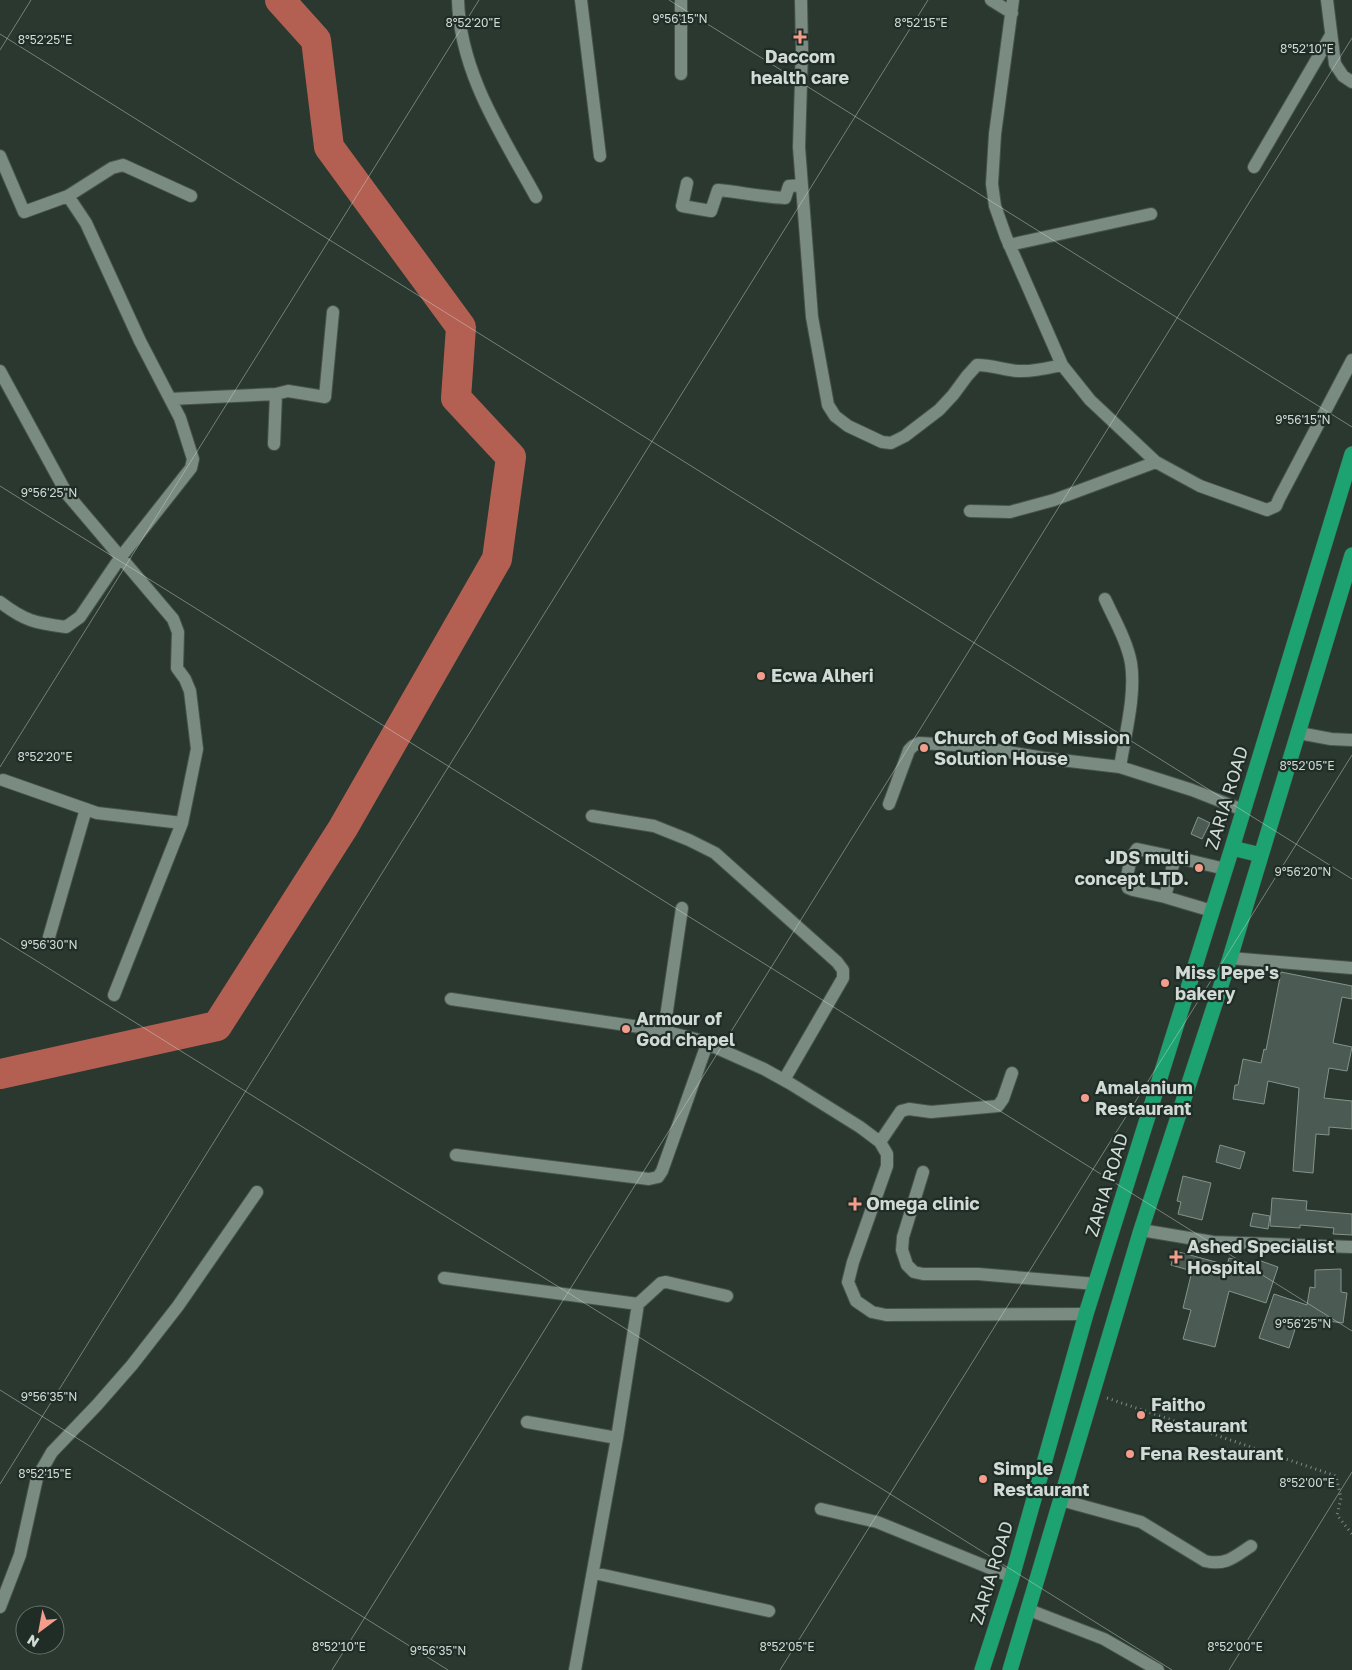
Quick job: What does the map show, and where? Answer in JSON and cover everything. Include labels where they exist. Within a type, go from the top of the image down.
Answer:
[{"type":"highway","name":"ZARIA ROAD","points":[[982,1670],[1012,1576],[1086,1314],[1232,848],[1352,454]]},
{"type":"highway","points":[[1010,1670],[1141,1230],[1230,958],[1352,555]]},
{"type":"highway","points":[[1232,848],[1261,855]]},
{"type":"highway","points":[[994,1632],[1019,1641]]},
{"type":"street","points":[[458,0],[458,13],[470,66],[479,91],[536,197]]},
{"type":"street","points":[[581,0],[600,156]]},
{"type":"street","points":[[681,0],[681,74]]},
{"type":"street","points":[[801,0],[802,49],[799,147],[812,317],[828,405],[835,416],[848,426],[882,442],[891,443],[905,436],[939,410],[967,376],[978,366],[987,365],[1017,371],[1041,370],[1062,365]]},
{"type":"street","points":[[991,0],[1012,6],[995,134],[992,184],[995,206],[1062,365],[1090,400],[1156,462],[1200,486],[1266,510],[1276,506],[1352,360]]},
{"type":"street","points":[[1327,0],[1335,64],[1343,76],[1352,82]]},
{"type":"street","points":[[1254,168],[1331,35]]},
{"type":"street","points":[[0,156],[24,212],[68,196],[112,168],[123,165],[191,196]]},
{"type":"street","points":[[687,183],[682,206],[711,211],[718,190],[785,198],[789,186],[802,185]]},
{"type":"street","points":[[0,602],[19,616],[38,624],[66,628],[80,617],[120,558],[191,468],[193,459],[180,418],[140,341],[86,223],[68,196]]},
{"type":"street","points":[[1010,245],[1151,214]]},
{"type":"street","points":[[170,399],[276,394],[288,391],[325,396],[333,312]]},
{"type":"street","points":[[0,372],[67,494],[173,619],[178,632],[177,668],[185,679],[190,691],[197,749],[182,823],[114,995]]},
{"type":"street","points":[[274,444],[276,394]]},
{"type":"street","points":[[970,512],[1010,512],[1054,500],[1156,462]]},
{"type":"street","points":[[1105,598],[1131,663],[1132,690],[1120,767]]},
{"type":"street","points":[[1299,734],[1331,740],[1352,740]]},
{"type":"street","points":[[889,804],[908,750],[919,743],[972,746],[1044,758],[1120,767],[1192,790],[1243,810]]},
{"type":"street","points":[[3,780],[97,813],[182,823]]},
{"type":"street","points":[[49,937],[86,809]]},
{"type":"street","points":[[592,816],[654,826],[715,852],[837,962],[843,970],[842,978],[784,1080]]},
{"type":"street","points":[[1212,911],[1128,888],[1126,881],[1134,853],[1137,849],[1225,869]]},
{"type":"street","points":[[1165,897],[1175,857]]},
{"type":"street","points":[[664,1031],[682,908]]},
{"type":"street","points":[[1230,958],[1352,968]]},
{"type":"street","points":[[451,999],[664,1031],[699,1040],[764,1069],[860,1127],[880,1142],[886,1154],[886,1166],[848,1282],[856,1301],[872,1312],[886,1315],[1086,1314]]},
{"type":"street","points":[[456,1155],[649,1179],[658,1177],[708,1044]]},
{"type":"street","points":[[880,1142],[901,1111],[909,1109],[931,1112],[998,1106],[1003,1099],[1012,1073]]},
{"type":"street","points":[[923,1172],[902,1250],[907,1265],[914,1272],[923,1274],[978,1274],[1096,1284]]},
{"type":"street","points":[[0,1607],[20,1555],[38,1478],[52,1452],[132,1365],[178,1306],[257,1192]]},
{"type":"street","points":[[1141,1230],[1213,1242],[1352,1247]]},
{"type":"street","points":[[444,1278],[638,1304]]},
{"type":"street","points":[[575,1670],[594,1573],[638,1304],[662,1283],[666,1282],[727,1296]]},
{"type":"street","points":[[527,1422],[617,1438]]},
{"type":"street","points":[[1061,1500],[1141,1522],[1205,1561],[1216,1564],[1228,1561],[1251,1546]]},
{"type":"street","points":[[821,1509],[877,1522],[1012,1576]]},
{"type":"street","points":[[594,1573],[769,1611]]},
{"type":"street","points":[[1028,1610],[1104,1639],[1158,1670]]},
{"type":"path","points":[[1092,1393],[1336,1476],[1341,1498],[1337,1515],[1352,1534]]},
{"type":"building","points":[[1198,817],[1210,823],[1202,839],[1191,834]]},
{"type":"building","points":[[1281,972],[1352,986],[1352,999],[1342,997],[1333,1043],[1352,1047],[1347,1071],[1329,1068],[1324,1098],[1352,1101],[1352,1129],[1329,1127],[1329,1135],[1316,1134],[1313,1173],[1293,1171],[1299,1088],[1268,1081],[1264,1104],[1233,1099],[1243,1059],[1261,1063],[1264,1049],[1266,1050]]},
{"type":"building","points":[[1220,1145],[1245,1152],[1240,1169],[1216,1162]]},
{"type":"building","points":[[1183,1176],[1211,1183],[1202,1220],[1178,1214],[1181,1202],[1177,1201]]},
{"type":"building","points":[[1272,1198],[1307,1201],[1306,1210],[1352,1214],[1352,1235],[1333,1234],[1334,1228],[1300,1225],[1300,1228],[1270,1226]]},
{"type":"building","points":[[1253,1213],[1270,1216],[1268,1229],[1250,1226]]},
{"type":"building","points":[[1175,1251],[1227,1265],[1229,1258],[1259,1266],[1261,1261],[1278,1267],[1266,1303],[1229,1291],[1215,1347],[1183,1339],[1191,1310],[1183,1308],[1192,1271],[1171,1265]]},
{"type":"building","points":[[1341,1269],[1341,1292],[1347,1293],[1343,1323],[1299,1317],[1289,1348],[1259,1338],[1274,1294],[1307,1305],[1310,1287],[1315,1288],[1315,1270]]},
{"type":"waterway","points":[[0,1074],[217,1026],[343,828],[497,559],[511,457],[456,398],[461,327],[329,147],[316,40],[280,0]]},
{"type":"place","name":"Daccom health care","points":[[800,37]]},
{"type":"place","name":"Ecwa Alheri","points":[[761,676]]},
{"type":"place","name":"Church of God Mission Solution House","points":[[924,748]]},
{"type":"place","name":"JDS multi concept LTD.","points":[[1199,868]]},
{"type":"place","name":"Miss Pepe's bakery","points":[[1165,983]]},
{"type":"place","name":"Armour of God chapel","points":[[626,1029]]},
{"type":"place","name":"Amalanium Restaurant","points":[[1085,1098]]},
{"type":"place","name":"Omega clinic","points":[[855,1204]]},
{"type":"place","name":"Ashed Specialist Hospital","points":[[1176,1257]]},
{"type":"place","name":"Faitho Restaurant","points":[[1141,1415]]},
{"type":"place","name":"Fena Restaurant","points":[[1130,1454]]},
{"type":"place","name":"Simple Restaurant","points":[[983,1479]]}]
